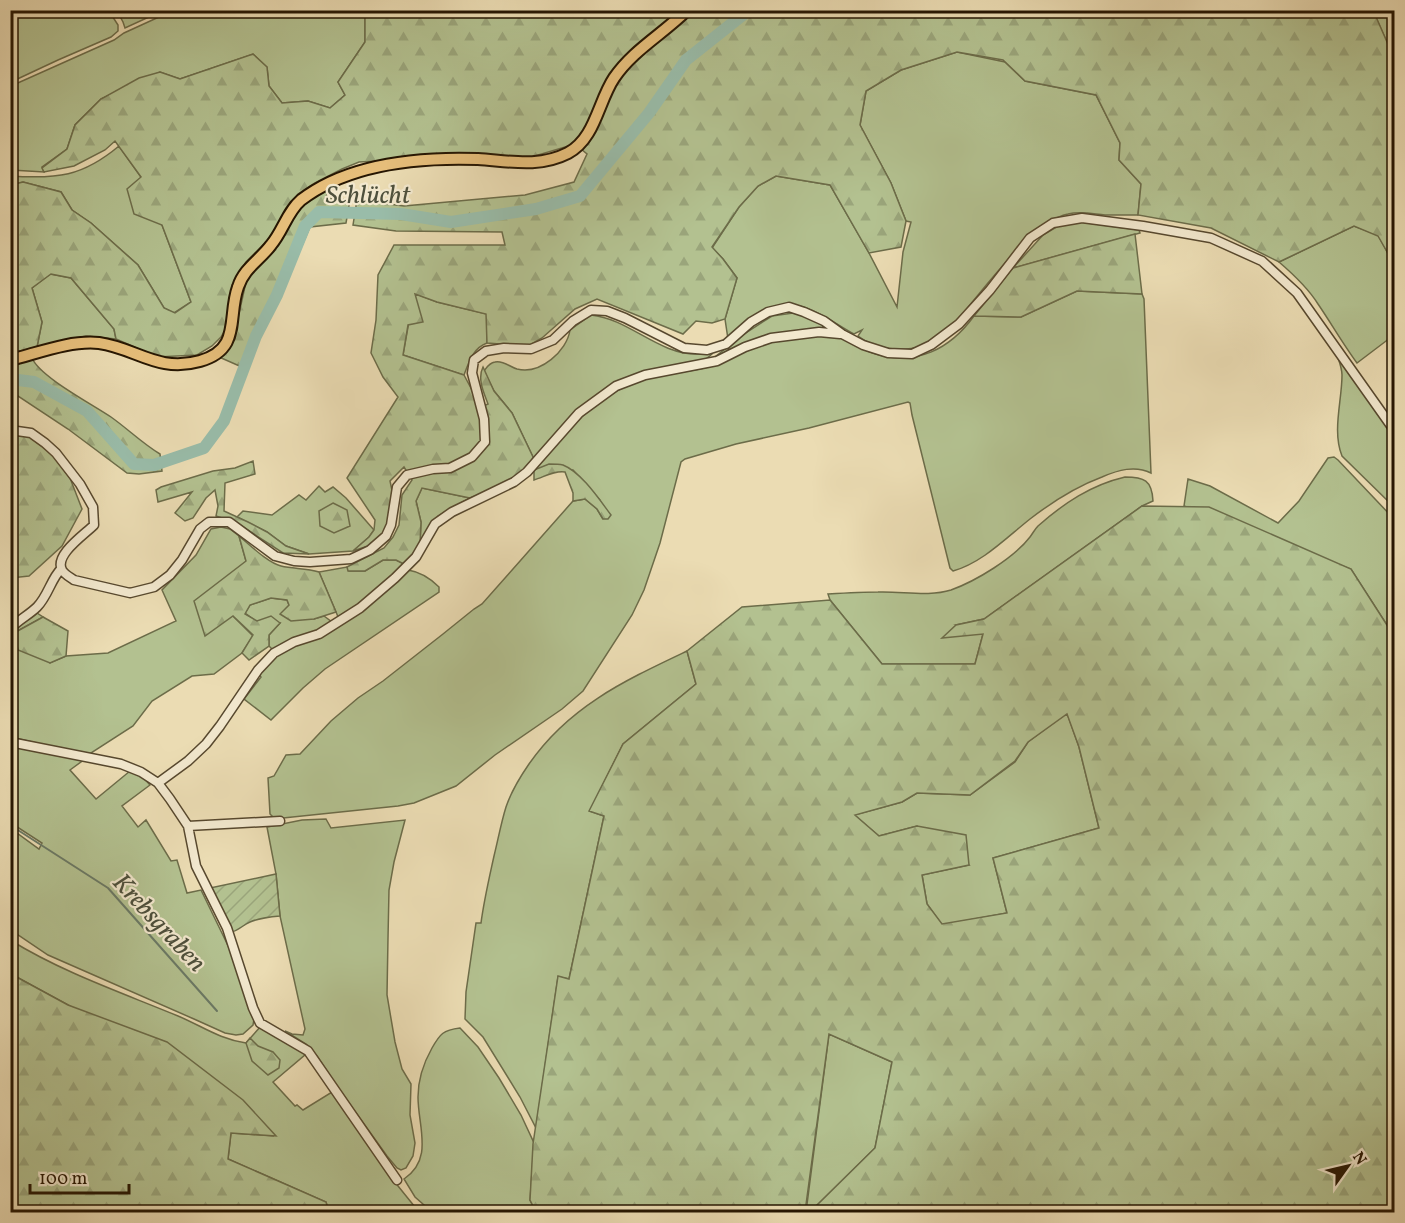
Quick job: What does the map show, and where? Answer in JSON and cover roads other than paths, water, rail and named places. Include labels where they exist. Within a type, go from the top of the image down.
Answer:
[{"type":"main road","points":[[10,360],[59,347],[86,343],[116,347],[156,362],[170,364],[200,361],[214,355],[225,344],[231,333],[236,293],[244,274],[272,244],[288,215],[301,200],[346,175],[388,165],[457,159],[527,162],[541,161],[569,153],[583,142],[606,92],[622,67],[687,10]]},
{"type":"street","points":[[10,430],[31,434],[50,448],[80,484],[93,507],[94,525],[65,552],[60,561],[61,569],[74,580],[130,593],[154,587],[170,575],[182,560],[200,529],[209,522],[229,522],[274,556],[310,562],[351,559],[370,550],[386,536],[391,525],[397,487],[407,475],[450,468],[472,457],[484,442],[484,419],[472,373],[474,360],[486,351],[504,348],[531,349],[553,340],[573,321],[591,310],[607,311],[625,318],[684,348],[707,350],[726,344],[751,322],[768,312],[789,307],[824,321],[863,345],[888,353],[912,354],[932,345],[959,324],[990,291],[1030,238],[1053,223],[1082,218],[1211,238],[1262,261],[1297,293],[1395,430]]},
{"type":"street","points":[[158,783],[188,761],[206,744],[258,670],[274,653],[294,642],[319,634],[360,609],[416,557],[435,524],[452,512],[514,482],[527,472],[579,413],[616,386],[645,375],[717,361],[771,338],[819,332],[842,334]]},
{"type":"street","points":[[10,629],[38,606],[61,569]]},
{"type":"street","points":[[10,742],[121,764],[141,772],[158,783],[188,826],[196,866],[227,928],[260,1023],[308,1051],[397,1180]]},
{"type":"street","points":[[188,826],[279,821]]},
{"type":"waterway","name":"Schlücht","points":[[10,379],[34,382],[87,411],[134,464],[154,465],[204,448],[224,421],[256,336],[277,295],[305,226],[319,212],[401,214],[451,222],[536,209],[580,196],[649,113],[686,60],[749,10]]},
{"type":"waterway","name":"Krebsgraben","points":[[10,825],[108,888],[217,1011]]}]
